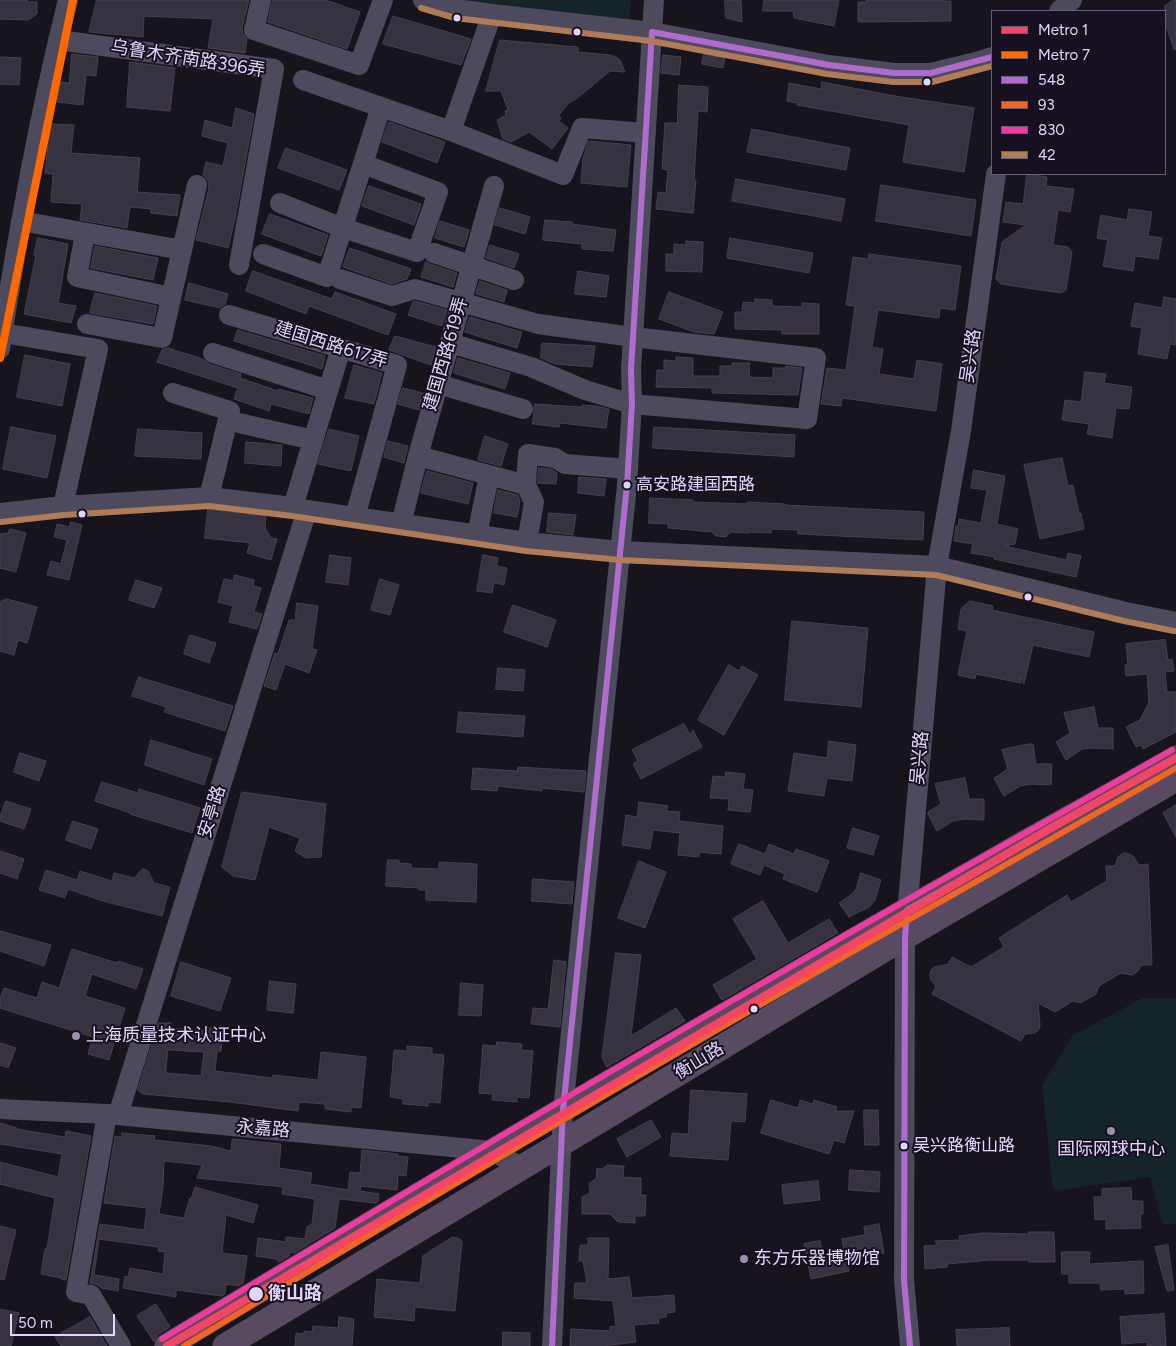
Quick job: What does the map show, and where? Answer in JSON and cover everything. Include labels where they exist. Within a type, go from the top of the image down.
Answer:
[{"type":"main road","name":"衡山路","points":[[167,1346],[376,1219],[563,1110],[907,910],[1176,758]]},
{"type":"main road","name":"衡山路","points":[[225,1346],[904,937],[1176,779]]},
{"type":"street","points":[[63,506],[98,349],[1,341],[21,221],[68,0]]},
{"type":"street","points":[[261,0],[254,30],[359,65],[383,0]]},
{"type":"street","points":[[423,0],[456,9],[652,32],[829,65],[894,73],[931,73],[991,57]]},
{"type":"street","points":[[552,1346],[563,1110],[628,468],[632,404],[631,369],[654,0]]},
{"type":"street","points":[[1060,10],[1072,0]]},
{"type":"street","points":[[451,131],[492,14]]},
{"type":"street","name":"乌鲁木齐南路396弄","points":[[58,40],[274,69],[239,265]]},
{"type":"street","points":[[303,80],[451,131],[563,175],[582,128],[646,133]]},
{"type":"street","points":[[263,254],[327,277],[381,107]]},
{"type":"street","points":[[280,203],[343,228],[417,252],[438,192],[363,164]]},
{"type":"street","name":"吴兴路","points":[[910,1346],[904,1280],[904,937],[937,566],[961,431],[996,175]]},
{"type":"street","points":[[87,324],[162,338],[197,185]]},
{"type":"street","name":"建国西路619弄","points":[[401,524],[418,456],[494,186]]},
{"type":"street","points":[[21,221],[182,250]]},
{"type":"street","points":[[85,233],[77,277],[171,297]]},
{"type":"street","points":[[434,253],[514,280]]},
{"type":"street","points":[[340,279],[392,296],[415,289],[538,324],[816,358],[806,420],[632,404],[585,390],[531,367],[450,342]]},
{"type":"street","name":"建国西路617弄","points":[[229,315],[397,365],[355,517]]},
{"type":"street","name":"安亭路","points":[[121,1346],[90,1295],[76,1292],[112,1114],[300,509],[313,440],[341,348]]},
{"type":"street","points":[[213,353],[328,390]]},
{"type":"street","points":[[438,384],[523,409]]},
{"type":"street","points":[[173,393],[230,411],[209,497]]},
{"type":"street","points":[[239,423],[313,440]]},
{"type":"street","points":[[527,542],[534,502],[526,486],[528,454],[556,458],[565,464],[628,468]]},
{"type":"street","points":[[418,456],[526,486]]},
{"type":"street","points":[[477,535],[489,476]]},
{"type":"street","points":[[0,513],[63,506],[209,497],[527,542],[621,551],[937,566],[1126,612],[1176,622]]},
{"type":"street","name":"永嘉路","points":[[0,1109],[112,1114],[494,1151],[522,1168]]},
{"type":"shaded area","points":[[452,0],[631,0],[629,20]]},
{"type":"shaded area","name":"国际网球中心","points":[[1143,998],[1176,998],[1176,1224],[1163,1225],[1150,1177],[1053,1191],[1042,1085],[1073,1035]]},
{"type":"building","points":[[0,0],[37,2],[37,14],[28,20],[0,19]]},
{"type":"building","points":[[97,0],[249,0],[242,28],[243,34],[247,39],[245,53],[208,48],[213,19],[144,16],[143,37],[89,32]]},
{"type":"building","points":[[273,0],[326,0],[360,12],[347,49],[268,22]]},
{"type":"building","points":[[725,0],[741,0],[742,22],[726,18]]},
{"type":"building","points":[[764,0],[839,0],[834,26],[794,18],[793,11],[763,11]]},
{"type":"building","points":[[866,0],[951,1],[951,21],[858,22],[858,2],[866,2]]},
{"type":"building","points":[[1176,0],[1176,49],[1174,50],[1166,25],[1165,6]]},
{"type":"building","points":[[393,16],[471,39],[461,65],[383,44]]},
{"type":"building","points":[[500,40],[578,47],[578,52],[610,55],[620,60],[625,72],[610,71],[569,103],[558,116],[561,118],[559,121],[568,128],[552,149],[529,132],[511,142],[503,139],[497,120],[506,115],[505,111],[508,110],[501,91],[486,91]]},
{"type":"building","points":[[72,54],[98,57],[96,76],[86,75],[83,105],[57,102],[61,82],[69,83]]},
{"type":"building","points":[[704,54],[725,58],[723,68],[702,64]]},
{"type":"building","points":[[663,55],[681,57],[679,75],[661,73]]},
{"type":"building","points":[[0,57],[21,58],[19,85],[0,84]]},
{"type":"building","points":[[130,62],[175,68],[170,111],[127,107]]},
{"type":"building","points":[[822,82],[974,108],[964,172],[903,162],[909,125],[797,105],[797,103],[787,101],[789,83],[821,89]]},
{"type":"building","points":[[679,85],[708,87],[707,112],[698,111],[693,213],[656,209],[658,192],[666,193],[668,170],[662,169],[665,123],[677,123]]},
{"type":"building","points":[[236,108],[254,114],[228,248],[196,240],[209,188],[208,181],[203,175],[206,162],[223,166],[228,143],[202,136],[205,120],[232,128]]},
{"type":"building","points":[[389,122],[445,142],[437,163],[382,142]]},
{"type":"building","points":[[52,124],[74,125],[71,153],[140,158],[137,192],[180,195],[177,216],[151,213],[151,209],[130,207],[127,228],[80,220],[82,204],[51,202],[53,174],[45,173]]},
{"type":"building","points":[[752,129],[850,148],[846,170],[747,152]]},
{"type":"building","points":[[589,141],[631,145],[627,187],[581,183],[583,158]]},
{"type":"building","points":[[286,148],[347,170],[339,190],[278,168]]},
{"type":"building","points":[[1027,175],[1047,177],[1046,186],[1074,189],[1070,212],[1058,210],[1053,245],[1068,247],[1072,252],[1066,290],[1061,293],[1001,284],[996,279],[1002,242],[1026,225],[1003,222],[1006,202],[1023,204]]},
{"type":"building","points":[[736,179],[845,199],[841,221],[732,201]]},
{"type":"building","points":[[881,185],[976,200],[971,236],[876,221]]},
{"type":"building","points":[[369,186],[421,204],[414,225],[362,206]]},
{"type":"building","points":[[500,208],[530,217],[525,234],[495,225]]},
{"type":"building","points":[[1129,209],[1152,212],[1148,236],[1162,238],[1158,259],[1135,256],[1133,271],[1103,266],[1108,240],[1097,238],[1101,215],[1127,220]]},
{"type":"building","points":[[270,214],[328,235],[321,256],[262,234]]},
{"type":"building","points":[[545,220],[572,222],[572,224],[616,230],[613,251],[582,249],[582,244],[543,240]]},
{"type":"building","points":[[440,221],[469,230],[464,247],[435,238]]},
{"type":"building","points":[[38,238],[68,244],[58,303],[76,306],[71,323],[24,314]]},
{"type":"building","points":[[730,238],[813,253],[809,273],[727,258]]},
{"type":"building","points":[[686,241],[703,242],[702,272],[666,271],[666,254],[674,254],[674,244],[686,245]]},
{"type":"building","points":[[490,245],[519,254],[514,268],[486,258]]},
{"type":"building","points":[[95,246],[158,258],[153,280],[91,268]]},
{"type":"building","points":[[350,248],[411,269],[407,279],[392,284],[343,267]]},
{"type":"building","points":[[869,254],[961,266],[955,310],[940,308],[939,318],[878,310],[872,347],[883,349],[879,374],[914,379],[917,360],[942,364],[936,411],[842,398],[841,406],[821,404],[827,368],[846,370],[855,306],[846,305],[853,257],[868,259]]},
{"type":"building","points":[[426,262],[457,273],[453,287],[421,277]]},
{"type":"building","points":[[253,271],[332,299],[335,292],[396,314],[388,335],[309,306],[306,314],[246,291]]},
{"type":"building","points":[[578,271],[609,276],[606,297],[575,294]]},
{"type":"building","points":[[480,281],[507,290],[504,302],[476,294]]},
{"type":"building","points":[[189,283],[228,294],[225,304],[220,308],[185,300]]},
{"type":"building","points":[[669,292],[723,312],[714,334],[694,332],[659,319]]},
{"type":"building","points":[[95,293],[157,306],[153,324],[90,313]]},
{"type":"building","points":[[1164,297],[1176,299],[1176,345],[1170,344],[1167,359],[1138,354],[1142,328],[1131,326],[1135,303],[1162,308]]},
{"type":"building","points":[[755,299],[772,300],[772,306],[802,307],[802,303],[819,304],[819,334],[782,334],[782,330],[735,329],[735,312],[742,312],[743,302],[755,303]]},
{"type":"building","points":[[415,301],[447,310],[442,326],[408,315]]},
{"type":"building","points":[[470,317],[522,332],[517,348],[465,332]]},
{"type":"building","points":[[238,330],[325,356],[322,369],[234,341]]},
{"type":"building","points":[[395,336],[436,347],[431,365],[389,350]]},
{"type":"building","points":[[542,343],[595,346],[592,367],[555,364],[541,358]]},
{"type":"building","points":[[168,348],[241,374],[240,378],[278,391],[278,389],[313,398],[309,414],[271,404],[269,411],[234,399],[238,388],[157,362],[162,350]]},
{"type":"building","points":[[25,355],[70,364],[62,406],[17,397]]},
{"type":"building","points":[[676,357],[693,358],[693,376],[720,376],[720,366],[732,366],[732,363],[750,363],[749,377],[773,378],[773,368],[785,368],[786,366],[802,368],[798,395],[712,393],[712,388],[656,387],[657,370],[664,370],[664,360],[676,361]]},
{"type":"building","points":[[458,358],[510,373],[505,389],[454,373]]},
{"type":"building","points":[[354,365],[382,373],[374,404],[345,398]]},
{"type":"building","points":[[1085,372],[1106,374],[1104,383],[1132,387],[1129,409],[1116,408],[1112,438],[1087,434],[1089,424],[1062,420],[1065,400],[1081,402]]},
{"type":"building","points":[[403,388],[423,393],[419,410],[398,404]]},
{"type":"building","points":[[535,404],[582,407],[582,405],[609,409],[606,428],[560,423],[559,427],[533,424]]},
{"type":"building","points":[[11,427],[56,436],[47,478],[3,469]]},
{"type":"building","points":[[654,427],[795,435],[794,457],[653,448]]},
{"type":"building","points":[[138,429],[202,433],[201,459],[135,456]]},
{"type":"building","points":[[329,429],[359,436],[351,471],[318,464]]},
{"type":"building","points":[[485,436],[508,444],[501,466],[478,460]]},
{"type":"building","points":[[388,441],[408,446],[404,463],[384,457]]},
{"type":"building","points":[[246,442],[282,445],[281,466],[245,463]]},
{"type":"building","points":[[1062,458],[1068,486],[1073,485],[1084,529],[1040,539],[1024,465]]},
{"type":"building","points":[[539,468],[551,469],[557,473],[556,484],[538,483]]},
{"type":"building","points":[[974,470],[1005,476],[997,524],[1018,529],[1015,544],[1005,546],[1066,560],[1068,553],[1081,556],[1076,577],[971,553],[973,544],[954,541],[959,519],[981,523],[987,490],[971,488]]},
{"type":"building","points":[[427,471],[473,483],[468,504],[421,493]]},
{"type":"building","points":[[579,477],[606,479],[604,496],[578,493]]},
{"type":"building","points":[[498,490],[518,495],[520,501],[517,517],[494,513]]},
{"type":"building","points":[[650,498],[693,500],[693,502],[747,504],[747,502],[924,512],[923,540],[798,534],[798,530],[771,529],[771,533],[730,532],[726,537],[716,536],[712,532],[668,528],[668,524],[649,523]]},
{"type":"building","points":[[208,509],[266,516],[265,528],[271,538],[277,539],[271,560],[247,553],[250,543],[205,538]]},
{"type":"building","points":[[549,513],[576,515],[573,535],[547,532]]},
{"type":"building","points":[[71,522],[82,525],[69,580],[47,575],[51,561],[61,564],[67,540],[54,537],[57,524],[69,527]]},
{"type":"building","points":[[10,529],[26,533],[16,572],[0,568],[0,534],[8,533]]},
{"type":"building","points":[[330,555],[351,558],[348,585],[326,582]]},
{"type":"building","points":[[483,555],[498,558],[497,566],[507,568],[504,585],[494,583],[492,593],[477,591]]},
{"type":"building","points":[[235,575],[254,580],[253,586],[261,588],[254,612],[262,614],[257,629],[229,622],[233,606],[218,602],[224,579],[233,581]]},
{"type":"building","points":[[380,579],[399,585],[390,615],[371,610]]},
{"type":"building","points":[[136,580],[162,588],[154,608],[129,600]]},
{"type":"building","points":[[7,599],[37,607],[27,643],[18,640],[14,655],[0,651],[0,602]]},
{"type":"building","points":[[970,601],[993,606],[992,610],[1094,632],[1089,657],[1033,645],[1024,684],[1020,677],[1021,683],[976,674],[975,679],[958,675],[967,631],[958,629],[961,609]]},
{"type":"building","points":[[297,603],[318,606],[312,649],[317,650],[309,673],[285,664],[276,690],[264,686],[275,653],[278,654],[289,620],[295,620]]},
{"type":"building","points":[[513,605],[556,620],[547,647],[504,632]]},
{"type":"building","points":[[792,621],[868,628],[861,707],[785,700]]},
{"type":"building","points":[[190,635],[216,643],[209,663],[184,654]]},
{"type":"building","points":[[1165,640],[1168,660],[1172,659],[1174,671],[1165,672],[1167,692],[1176,692],[1176,732],[1143,749],[1141,745],[1136,747],[1126,727],[1140,720],[1149,702],[1147,674],[1126,676],[1125,665],[1128,665],[1126,644]]},
{"type":"building","points":[[729,665],[739,671],[742,666],[758,675],[724,735],[698,720]]},
{"type":"building","points":[[498,668],[525,670],[523,691],[496,689]]},
{"type":"building","points":[[139,677],[233,706],[225,731],[164,712],[166,707],[132,696]]},
{"type":"building","points":[[1094,707],[1098,728],[1113,728],[1113,749],[1082,749],[1066,760],[1056,742],[1070,733],[1064,713]]},
{"type":"building","points":[[459,712],[525,716],[523,737],[457,732]]},
{"type":"building","points":[[684,724],[690,735],[693,730],[702,747],[641,779],[633,764],[638,761],[632,750]]},
{"type":"building","points":[[151,740],[212,759],[204,785],[145,765]]},
{"type":"building","points":[[829,741],[856,745],[852,781],[827,778],[824,796],[788,791],[794,753],[827,758]]},
{"type":"building","points":[[1033,744],[1036,764],[1052,764],[1051,785],[1031,784],[1020,786],[1004,796],[994,778],[1008,769],[1002,750]]},
{"type":"building","points":[[20,753],[46,761],[39,781],[14,772]]},
{"type":"building","points":[[518,767],[586,771],[584,792],[542,788],[542,791],[498,786],[497,791],[471,789],[473,768],[517,771]]},
{"type":"building","points":[[726,772],[745,774],[743,789],[753,790],[750,812],[728,810],[729,799],[710,798],[713,776],[725,777]]},
{"type":"building","points":[[965,778],[969,799],[984,799],[984,820],[964,819],[953,821],[937,831],[928,814],[928,812],[941,804],[935,784]]},
{"type":"building","points":[[102,782],[138,793],[139,789],[200,808],[192,833],[95,801]]},
{"type":"building","points":[[242,792],[326,804],[321,857],[306,858],[295,851],[300,838],[269,827],[255,880],[233,876],[222,867]]},
{"type":"building","points":[[6,801],[31,809],[24,829],[0,821]]},
{"type":"building","points":[[639,802],[668,806],[666,811],[680,812],[679,821],[723,826],[721,854],[699,852],[699,857],[678,855],[680,833],[653,830],[650,849],[622,845],[626,815],[637,817]]},
{"type":"building","points":[[1176,805],[1176,837],[1163,813]]},
{"type":"building","points":[[73,821],[98,829],[91,849],[66,840]]},
{"type":"building","points":[[853,828],[879,836],[873,855],[847,848]]},
{"type":"building","points":[[739,844],[765,854],[769,844],[794,854],[796,849],[829,861],[817,892],[783,879],[785,874],[764,865],[760,875],[731,864]]},
{"type":"building","points":[[0,851],[24,859],[17,879],[0,873]]},
{"type":"building","points":[[1126,853],[1133,856],[1139,865],[1148,864],[1152,965],[1141,965],[1138,971],[1132,975],[1121,973],[1099,986],[1096,994],[1080,1003],[1073,1001],[1055,1012],[1038,1003],[1039,1029],[1035,1033],[1025,1034],[1021,1041],[932,994],[936,986],[930,979],[930,974],[934,967],[948,964],[952,957],[971,967],[1004,947],[999,938],[1067,895],[1071,902],[1107,881],[1106,866],[1115,866],[1118,857]]},
{"type":"building","points":[[388,860],[399,860],[399,863],[411,864],[411,868],[439,869],[439,862],[477,864],[476,902],[426,900],[426,890],[386,886]]},
{"type":"building","points":[[639,861],[666,872],[645,928],[618,918]]},
{"type":"building","points":[[143,869],[148,871],[154,883],[170,887],[162,916],[103,901],[68,889],[65,898],[39,890],[46,870],[77,880],[80,871],[112,881],[114,873],[134,878]]},
{"type":"building","points":[[861,873],[881,880],[875,900],[869,907],[849,917],[839,903],[856,889]]},
{"type":"building","points":[[533,879],[574,882],[572,904],[532,901]]},
{"type":"building","points":[[763,901],[788,943],[829,919],[838,933],[722,1000],[713,985],[757,959],[733,919]]},
{"type":"building","points":[[0,931],[51,945],[44,966],[0,951]]},
{"type":"building","points":[[72,949],[143,969],[136,989],[92,974],[85,996],[125,1008],[109,1060],[88,1054],[93,1037],[0,1008],[0,999],[4,988],[37,998],[42,982],[59,988]]},
{"type":"building","points":[[616,953],[641,955],[631,1036],[676,1008],[685,1021],[607,1067],[602,1058]]},
{"type":"building","points":[[554,960],[566,962],[560,1027],[531,1024],[533,1008],[548,1009]]},
{"type":"building","points":[[181,962],[231,978],[220,1011],[171,996]]},
{"type":"building","points":[[270,981],[296,984],[293,1013],[267,1010]]},
{"type":"building","points":[[461,983],[483,985],[481,1016],[459,1015]]},
{"type":"building","points":[[159,1023],[171,1023],[170,1028],[209,1031],[209,1028],[223,1029],[221,1051],[217,1051],[215,1071],[272,1078],[273,1075],[318,1080],[321,1052],[366,1057],[361,1108],[351,1107],[351,1112],[325,1109],[325,1104],[299,1102],[298,1111],[230,1102],[143,1094],[138,1090]],"holes":[[[168,1050],[204,1052],[201,1076],[166,1073]]]},
{"type":"building","points":[[497,1042],[522,1044],[521,1050],[533,1051],[529,1098],[517,1097],[517,1102],[492,1100],[493,1094],[479,1093],[483,1045],[496,1046]]},
{"type":"building","points":[[0,1043],[16,1048],[8,1068],[0,1065]]},
{"type":"building","points":[[407,1046],[432,1048],[432,1054],[444,1055],[440,1103],[428,1102],[428,1106],[403,1104],[403,1099],[390,1097],[394,1050],[407,1051]]},
{"type":"building","points":[[691,1090],[747,1094],[745,1122],[731,1121],[728,1160],[670,1156],[672,1133],[688,1134]]},
{"type":"building","points":[[771,1100],[798,1108],[800,1100],[813,1104],[814,1100],[837,1107],[835,1111],[854,1111],[844,1143],[834,1140],[829,1154],[761,1133]]},
{"type":"building","points":[[864,1110],[878,1110],[879,1145],[865,1145]]},
{"type":"building","points":[[651,1120],[661,1137],[627,1157],[617,1139]]},
{"type":"building","points":[[0,1123],[16,1129],[65,1137],[66,1131],[91,1136],[66,1280],[41,1274],[55,1198],[0,1184],[0,1162],[58,1177],[62,1154],[0,1144]]},
{"type":"building","points":[[122,1133],[155,1136],[154,1140],[211,1146],[231,1151],[232,1139],[281,1144],[279,1168],[312,1173],[310,1184],[348,1190],[350,1172],[360,1173],[362,1150],[408,1157],[406,1176],[398,1175],[397,1190],[361,1186],[360,1191],[379,1194],[378,1202],[376,1203],[339,1199],[335,1228],[294,1253],[290,1252],[289,1256],[279,1262],[276,1259],[256,1256],[258,1238],[286,1242],[286,1237],[305,1239],[307,1227],[312,1224],[315,1199],[282,1194],[283,1187],[197,1178],[202,1165],[164,1161],[159,1214],[184,1218],[195,1187],[258,1205],[253,1223],[226,1215],[222,1253],[247,1256],[243,1283],[239,1286],[226,1284],[225,1294],[222,1296],[176,1290],[176,1297],[123,1288],[125,1276],[128,1277],[130,1268],[163,1274],[165,1252],[158,1251],[159,1247],[99,1239],[94,1275],[119,1279],[118,1291],[101,1288],[90,1283],[100,1224],[144,1230],[147,1208],[104,1203],[115,1136],[122,1137]]},
{"type":"building","points":[[608,1165],[624,1166],[623,1177],[641,1178],[641,1195],[646,1195],[645,1216],[635,1216],[635,1223],[618,1222],[610,1214],[582,1214],[582,1197],[590,1193],[589,1183],[596,1179],[597,1168],[602,1169]]},
{"type":"building","points":[[850,1170],[880,1172],[879,1192],[849,1190]]},
{"type":"building","points":[[818,1181],[820,1200],[784,1204],[782,1185]]},
{"type":"building","points":[[1131,1188],[1132,1201],[1143,1201],[1143,1214],[1140,1214],[1141,1228],[1106,1229],[1106,1219],[1095,1220],[1094,1197],[1102,1197],[1102,1189]]},
{"type":"building","points":[[879,1224],[884,1253],[869,1255],[868,1248],[844,1251],[842,1239],[865,1235],[864,1227]]},
{"type":"building","points":[[0,1226],[16,1230],[4,1280],[0,1279]]},
{"type":"building","points":[[1029,1232],[1054,1232],[1055,1262],[991,1260],[947,1264],[947,1267],[925,1269],[924,1246],[937,1245],[935,1241],[960,1240],[959,1236],[983,1233],[1029,1234]]},
{"type":"building","points":[[453,1237],[460,1239],[462,1242],[455,1311],[415,1307],[414,1321],[374,1317],[377,1279],[420,1283],[423,1256]]},
{"type":"building","points":[[588,1238],[609,1238],[608,1279],[629,1277],[632,1298],[674,1295],[675,1312],[666,1313],[666,1317],[658,1318],[659,1323],[634,1325],[636,1342],[603,1346],[570,1346],[571,1329],[610,1331],[610,1327],[616,1326],[613,1301],[574,1298],[575,1283],[587,1283],[583,1261],[579,1261],[580,1245],[588,1245]]},
{"type":"building","points":[[820,1241],[824,1261],[846,1256],[849,1271],[811,1279],[804,1244]]},
{"type":"building","points":[[1168,1245],[1174,1290],[1167,1291],[1155,1247]]},
{"type":"building","points":[[1062,1252],[1090,1252],[1089,1264],[1143,1261],[1144,1293],[1125,1294],[1125,1289],[1101,1290],[1100,1283],[1069,1283],[1069,1274],[1062,1274]]},
{"type":"building","points":[[156,1304],[170,1327],[159,1334],[154,1342],[137,1316]]},
{"type":"building","points":[[0,1309],[19,1313],[11,1346],[0,1346]]},
{"type":"building","points":[[1164,1314],[1166,1346],[1147,1346],[1147,1342],[1122,1344],[1120,1317]]},
{"type":"building","points":[[90,1317],[107,1346],[61,1346],[55,1337]]},
{"type":"building","points":[[339,1317],[354,1319],[352,1346],[295,1346],[296,1333],[312,1332],[313,1326],[338,1328]]},
{"type":"building","points":[[1009,1328],[1010,1346],[957,1346],[956,1330]]},
{"type":"building","points":[[503,1332],[530,1333],[530,1346],[503,1346]]},
{"type":"metro line","name":"7","points":[[0,358],[73,0]]},
{"type":"metro line","name":"1","points":[[167,1346],[1051,828],[1176,758]]},
{"type":"transit line","name":"42","points":[[421,8],[455,18],[651,41],[827,74],[893,82],[932,82],[991,66]]},
{"type":"transit line","name":"548","points":[[552,1346],[563,1110],[627,485],[632,404],[631,369],[652,32],[829,65],[894,73],[931,73],[991,57]]},
{"type":"transit line","name":"42","points":[[1,522],[64,515],[209,506],[292,516],[526,551],[620,560],[936,575],[1124,621],[1174,631]]},
{"type":"transit line","name":"830","points":[[162,1339],[635,1057],[1172,750]]},
{"type":"transit line","name":"548","points":[[910,1346],[904,1280],[905,937],[907,910],[1176,758]]},
{"type":"transit line","name":"93","points":[[184,1346],[416,1207],[851,952],[1176,768]]},
{"type":"place","name":"高安路建国西路","points":[[627,485]]},
{"type":"place","name":"上海质量技术认证中心","points":[[76,1036]]},
{"type":"place","name":"国际网球中心","points":[[1111,1131]]},
{"type":"place","name":"吴兴路衡山路","points":[[904,1146]]},
{"type":"place","name":"东方乐器博物馆","points":[[744,1259]]},
{"type":"place","name":"衡山路","points":[[256,1294]]}]
